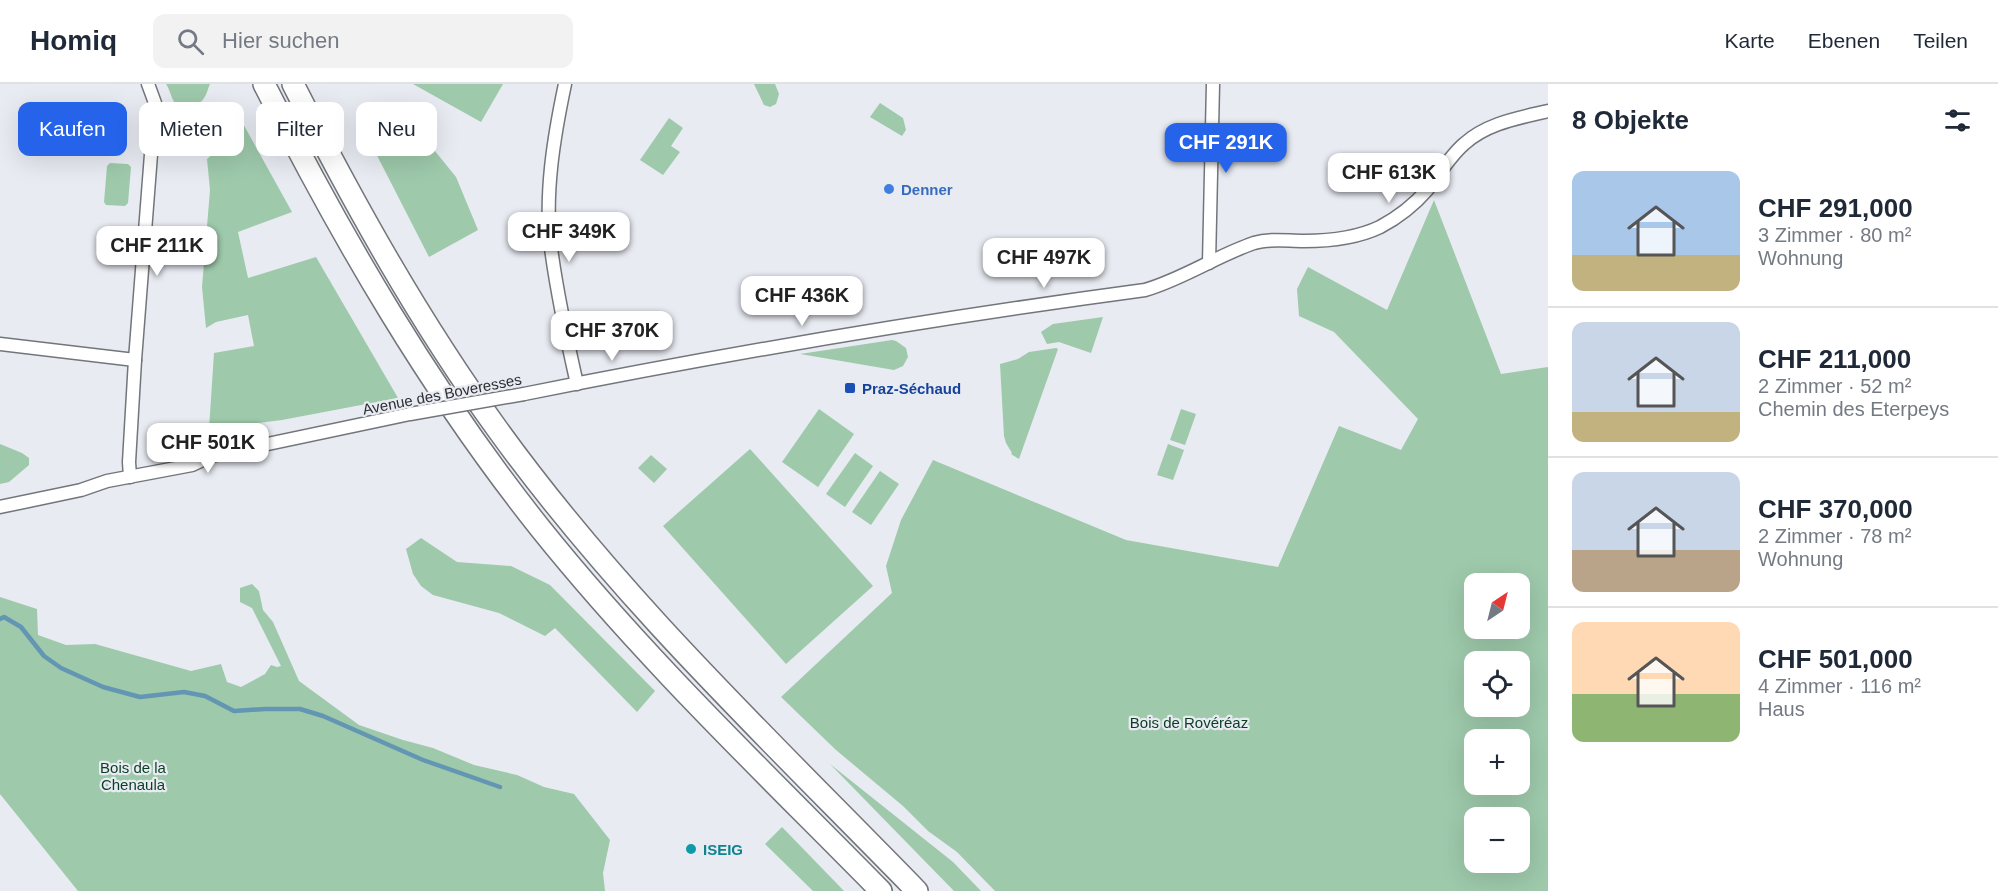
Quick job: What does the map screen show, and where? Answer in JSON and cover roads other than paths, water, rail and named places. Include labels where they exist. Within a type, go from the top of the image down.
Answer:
[{"type":"highway","points":[[264,84],[305,165],[382,302],[435,384],[509,488],[561,553],[633,636],[881,891]]},
{"type":"highway","points":[[293,84],[363,218],[429,329],[497,429],[557,507],[609,570],[705,675],[917,891]]},
{"type":"street","points":[[130,477],[135,360],[155,104],[148,84]]},
{"type":"street","points":[[565,84],[556,125],[551,175],[550,238],[577,384]]},
{"type":"street","points":[[1209,264],[1213,84]]},
{"type":"street","name":"Avenue des Boveresses","points":[[0,507],[81,490],[107,481],[192,465],[211,456],[410,414],[883,328],[1144,290],[1166,284],[1255,243],[1338,239],[1379,227],[1401,214],[1418,200],[1456,152],[1475,136],[1500,123],[1548,111]]},
{"type":"street","points":[[0,344],[135,360]]},
{"type":"waterway","points":[[0,619],[4,617],[21,627],[44,656],[61,668],[103,687],[140,697],[184,692],[205,696],[234,711],[300,709],[323,716],[423,760],[500,787]]},
{"type":"place","name":"Denner","points":[[889,189]]},
{"type":"place","name":"Praz-Séchaud","points":[[850,388]]},
{"type":"place","name":"ISEIG","points":[[691,849]]},
{"type":"park label","name":"Bois de Rovéréaz","points":[[1189,722]]},
{"type":"park label","name":"Bois de la Chenaula","points":[[133,776]]}]
